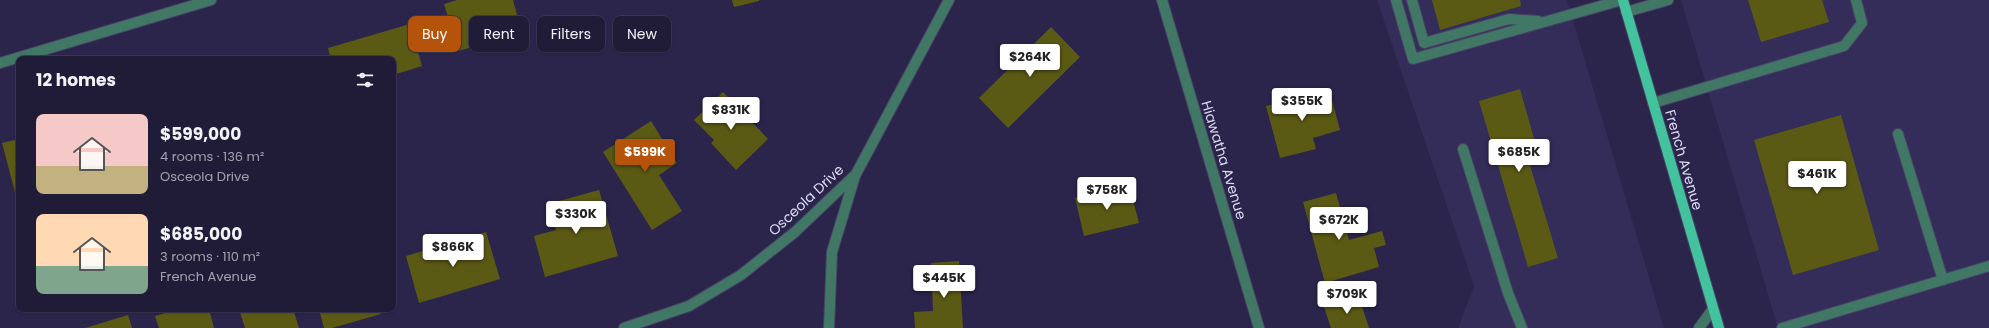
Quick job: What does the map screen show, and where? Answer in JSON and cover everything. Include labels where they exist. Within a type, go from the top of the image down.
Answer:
[{"type":"main road","name":"French Avenue","points":[[1622,0],[1719,328]]},
{"type":"street","points":[[20,56],[211,0]]},
{"type":"street","name":"Osceola Drive","points":[[624,328],[689,306],[741,275],[795,232],[856,174],[949,0]]},
{"type":"street","name":"Hiawatha Avenue","points":[[1162,0],[1259,328]]},
{"type":"street","points":[[1396,0],[1413,59],[1622,0]]},
{"type":"street","points":[[1412,0],[1424,43],[1509,19],[1545,22]]},
{"type":"street","points":[[1626,12],[1668,0]]},
{"type":"street","points":[[1653,103],[1844,46],[1862,23],[1856,0]]},
{"type":"street","points":[[0,62],[16,57]]},
{"type":"street","points":[[1898,134],[1943,280]]},
{"type":"street","points":[[1463,149],[1508,293],[1522,328]]},
{"type":"street","points":[[829,328],[832,252],[856,174]]},
{"type":"street","points":[[1782,328],[1989,266]]},
{"type":"street","points":[[1699,328],[1713,309]]},
{"type":"shaded area","points":[[1377,0],[1567,0],[1664,328],[1458,328],[1474,286]]},
{"type":"shaded area","points":[[1681,0],[1989,0],[1989,328],[1778,328]]},
{"type":"building","points":[[457,0],[513,0],[517,16],[469,16],[469,48],[461,50],[461,16],[448,16],[444,4]]},
{"type":"building","points":[[732,0],[759,0],[759,1],[734,7]]},
{"type":"building","points":[[1432,0],[1520,0],[1521,6],[1440,30]]},
{"type":"building","points":[[1748,0],[1822,0],[1829,22],[1761,42]]},
{"type":"building","points":[[408,25],[408,52],[418,52],[422,66],[396,74],[396,56],[330,56],[328,48]]},
{"type":"building","points":[[1051,27],[1080,57],[1008,128],[979,98]]},
{"type":"building","points":[[1329,89],[1340,130],[1313,138],[1316,149],[1280,158],[1266,106]]},
{"type":"building","points":[[1520,89],[1537,149],[1526,152],[1558,258],[1528,267],[1479,101]]},
{"type":"building","points":[[723,92],[768,139],[736,170],[711,143],[714,140],[694,120]]},
{"type":"building","points":[[1841,115],[1879,250],[1793,275],[1754,140]]},
{"type":"building","points":[[651,121],[677,163],[659,175],[682,211],[652,230],[603,152]]},
{"type":"building","points":[[16,140],[16,196],[2,143]]},
{"type":"building","points":[[1129,185],[1139,223],[1084,236],[1075,198]]},
{"type":"building","points":[[599,190],[618,256],[545,277],[534,236],[556,230],[548,204]]},
{"type":"building","points":[[1336,193],[1349,240],[1382,231],[1386,245],[1374,248],[1379,267],[1325,283],[1303,202]]},
{"type":"building","points":[[486,232],[500,279],[419,303],[406,256]]},
{"type":"building","points":[[959,261],[963,328],[915,328],[914,312],[933,311],[931,263]]},
{"type":"building","points":[[1359,297],[1369,328],[1331,328],[1324,307]]},
{"type":"building","points":[[169,312],[210,312],[214,328],[159,328],[155,316]]},
{"type":"building","points":[[240,312],[294,312],[299,328],[245,328]]},
{"type":"building","points":[[320,312],[380,312],[381,314],[332,328],[324,328]]},
{"type":"building","points":[[128,315],[132,328],[85,328]]}]
